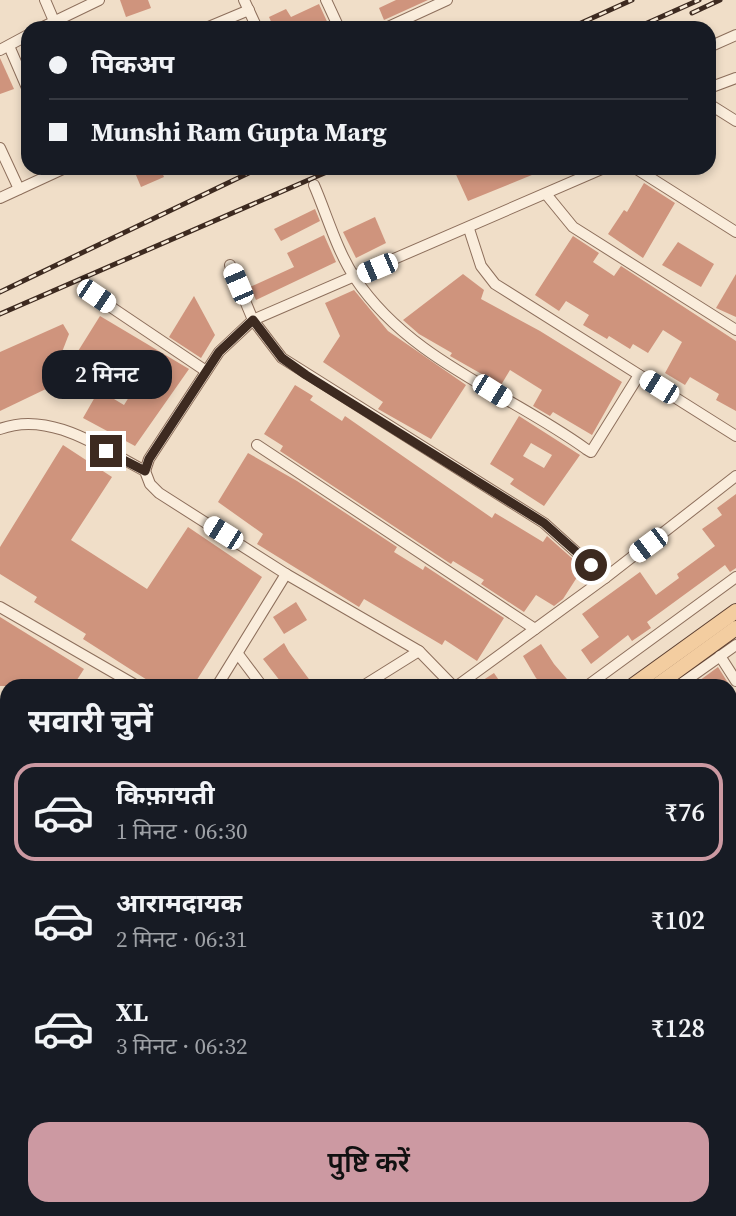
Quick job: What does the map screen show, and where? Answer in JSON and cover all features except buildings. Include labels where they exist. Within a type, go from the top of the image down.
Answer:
[{"type":"main road","points":[[642,679],[736,611]]},
{"type":"main road","points":[[666,679],[736,628]]},
{"type":"street","points":[[45,0],[55,21]]},
{"type":"street","points":[[61,21],[99,0]]},
{"type":"street","points":[[326,0],[336,21]]},
{"type":"street","points":[[397,21],[423,5],[447,0]]},
{"type":"street","points":[[218,21],[246,5],[254,21]]},
{"type":"street","points":[[716,44],[736,35]]},
{"type":"street","points":[[21,39],[4,48],[21,78]]},
{"type":"street","points":[[716,85],[736,78]]},
{"type":"street","points":[[716,108],[736,121]]},
{"type":"street","points":[[0,148],[19,189]]},
{"type":"street","points":[[0,198],[50,175]]},
{"type":"street","points":[[449,679],[419,651],[286,574],[159,493],[150,484],[145,471],[149,459],[206,370],[229,340],[253,320],[469,229],[588,175]]},
{"type":"street","points":[[646,175],[736,232]]},
{"type":"street","points":[[314,185],[354,277],[391,321],[419,345],[591,452],[639,375]]},
{"type":"street","points":[[546,194],[573,227],[736,330]]},
{"type":"street","points":[[469,229],[481,266],[495,284],[736,436]]},
{"type":"street","points":[[230,265],[253,320],[282,358],[544,523],[605,578]]},
{"type":"street","points":[[96,296],[206,370]]},
{"type":"street","points":[[0,429],[30,421],[56,426],[145,471]]},
{"type":"street","points":[[257,445],[535,629]]},
{"type":"street","points":[[465,679],[605,578],[736,478]]},
{"type":"street","points":[[221,679],[286,574]]},
{"type":"street","points":[[597,679],[736,577]]},
{"type":"street","points":[[0,607],[125,679]]},
{"type":"street","points":[[693,679],[736,645]]},
{"type":"street","points":[[374,679],[419,651]]},
{"type":"street","points":[[237,654],[256,679]]},
{"type":"street","points":[[720,656],[735,679]]},
{"type":"railway","points":[[586,21],[632,0]]},
{"type":"railway","points":[[652,21],[699,0]]},
{"type":"railway","points":[[692,13],[720,0]]},
{"type":"railway","points":[[0,292],[244,175]]},
{"type":"railway","points":[[0,314],[320,175]]},
{"type":"route","points":[[106,451],[145,471],[149,459],[206,370],[229,340],[253,320],[282,358],[544,523],[591,565]]}]
